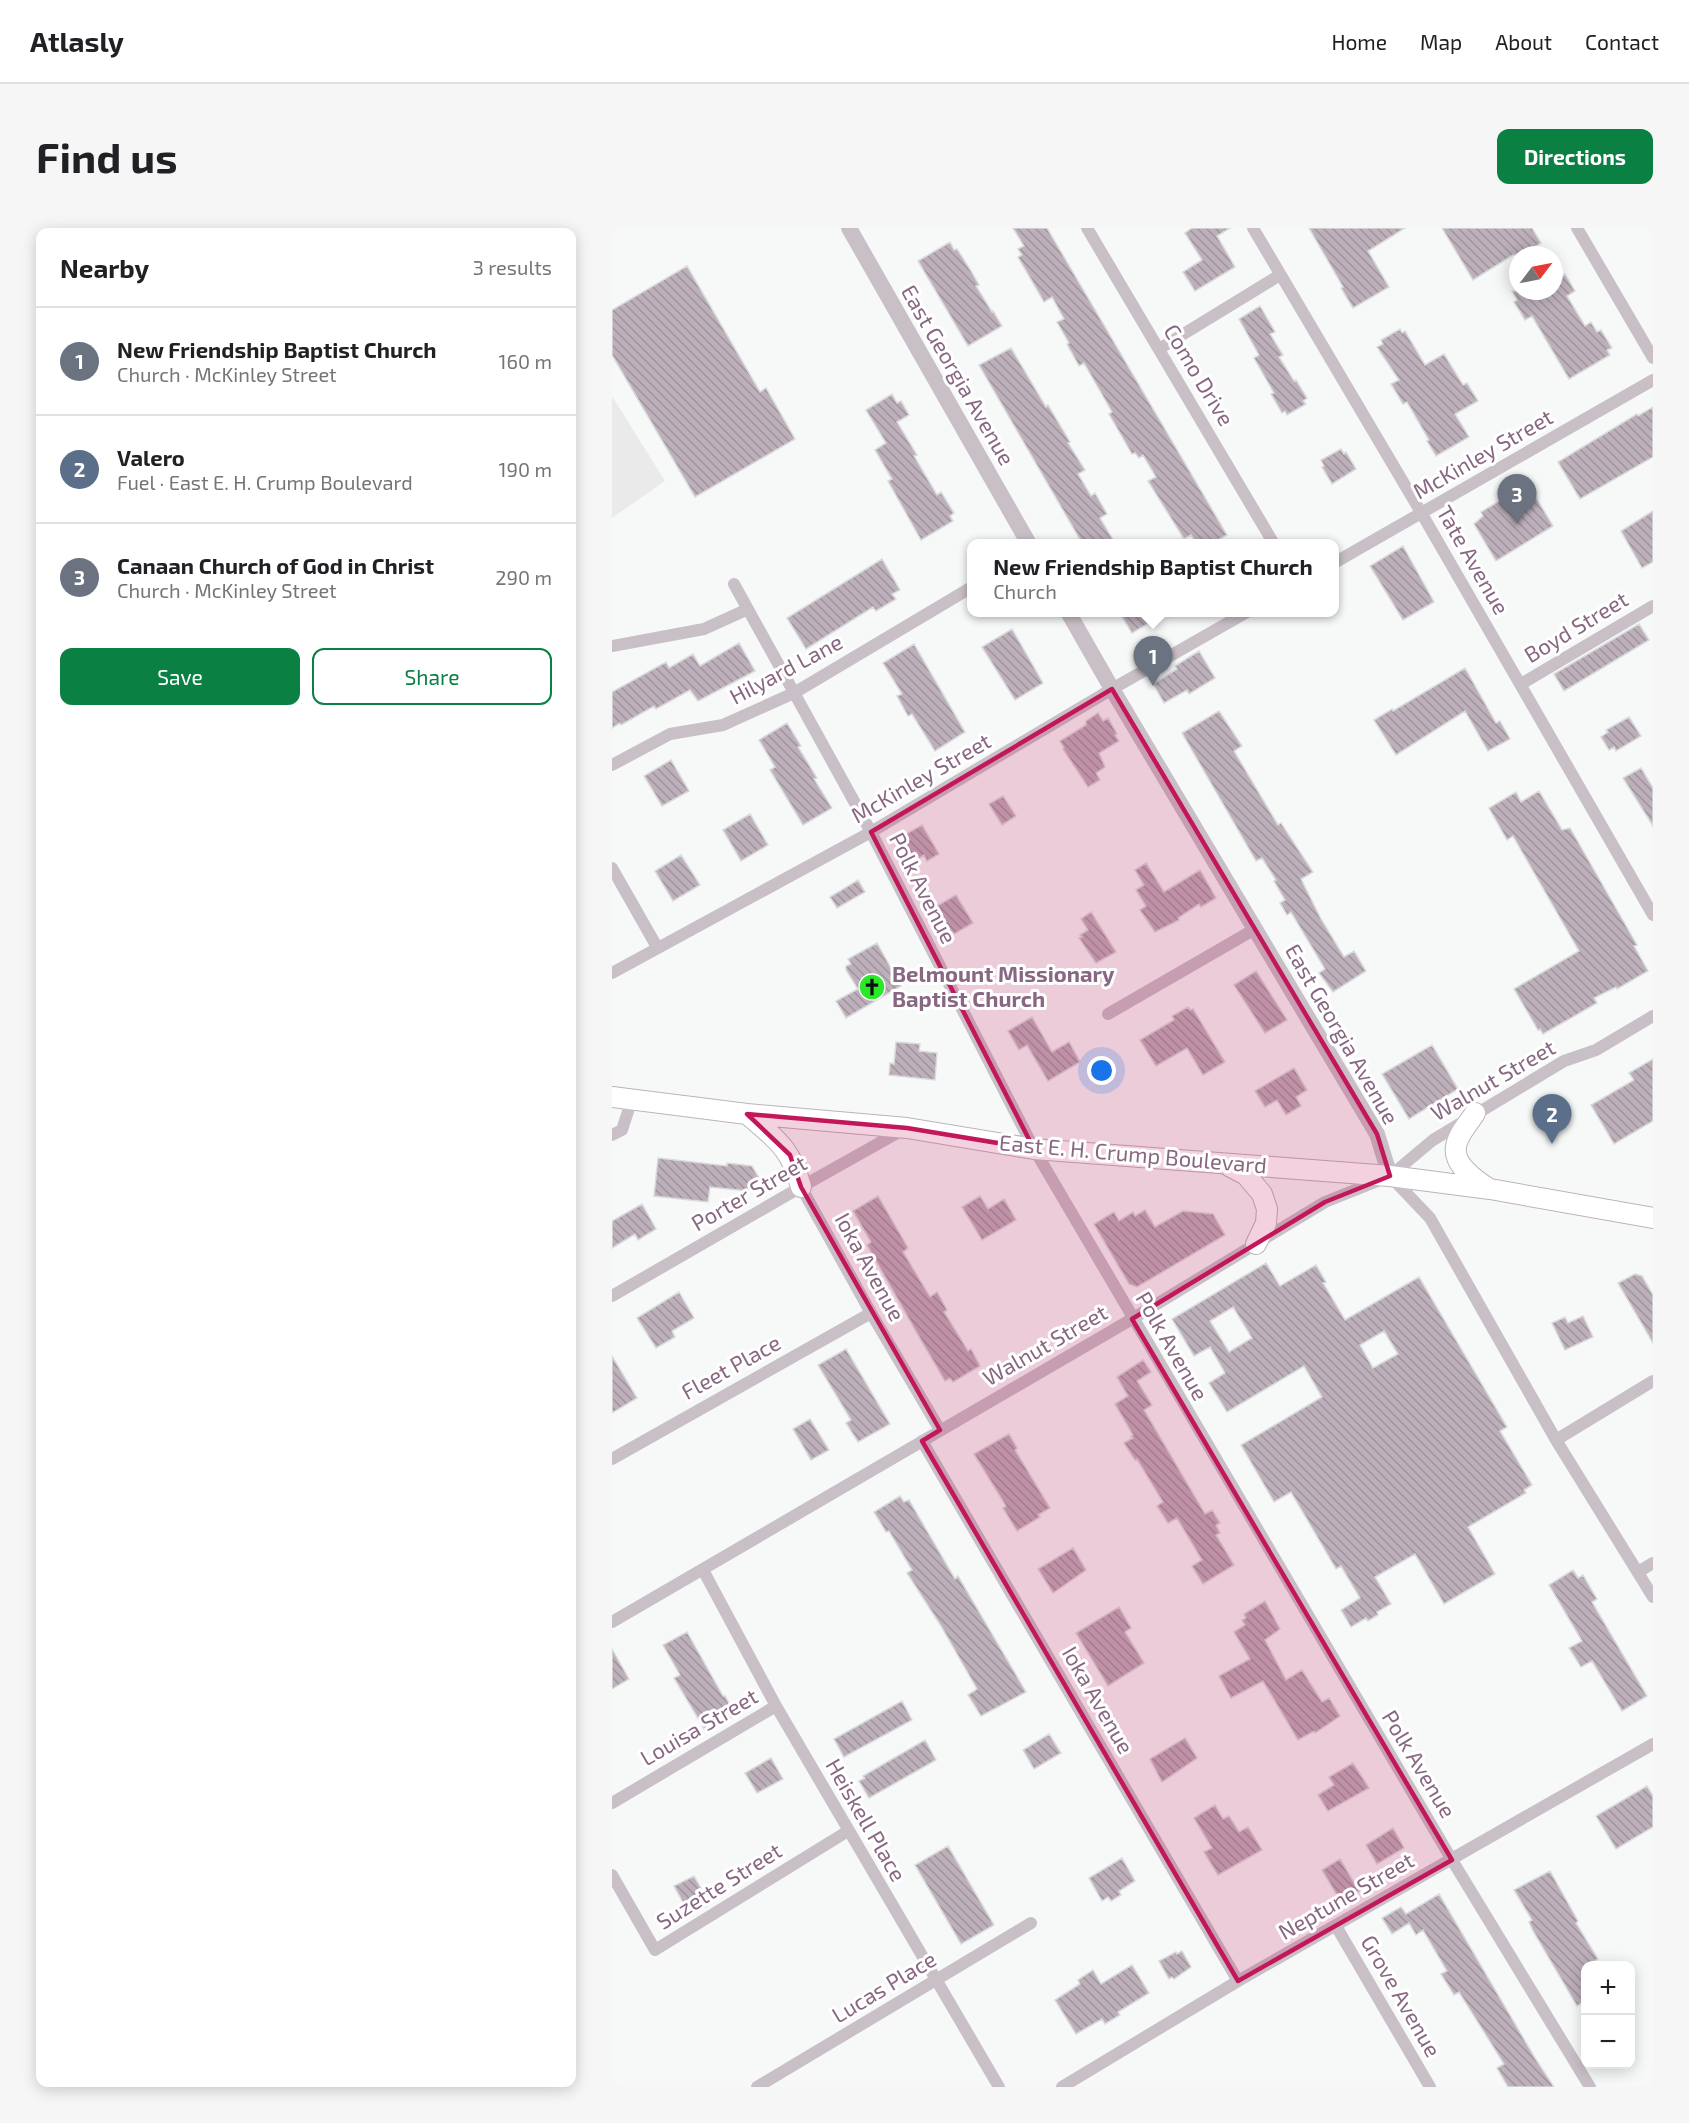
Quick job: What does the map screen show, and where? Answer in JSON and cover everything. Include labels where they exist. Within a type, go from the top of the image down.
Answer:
[{"type":"main road","name":"East E. H. Crump Boulevard","points":[[612,1097],[747,1114],[907,1128],[1034,1149],[1390,1176],[1490,1189],[1653,1218]]},
{"type":"main road","points":[[1475,1113],[1458,1139],[1455,1148],[1456,1155],[1475,1180],[1490,1189]]},
{"type":"main road","points":[[747,1114],[785,1149],[801,1187]]},
{"type":"main road","points":[[1224,1163],[1246,1175],[1262,1194],[1267,1209],[1266,1223],[1256,1244]]},
{"type":"street","name":"East Georgia Avenue","points":[[849,228],[1027,539]]},
{"type":"street","name":"Como Drive","points":[[1087,228],[1272,539]]},
{"type":"street","name":"Tate Avenue","points":[[1253,228],[1521,684],[1653,915]]},
{"type":"street","points":[[1577,228],[1653,358]]},
{"type":"street","points":[[1159,349],[1280,275]]},
{"type":"street","name":"McKinley Street","points":[[1339,561],[1653,380]]},
{"type":"street","name":"Polk Avenue","points":[[734,584],[871,832],[1034,1149],[1452,1860],[1590,2087]]},
{"type":"street","name":"Hilyard Lane","points":[[612,765],[670,734],[723,725],[794,693],[967,590]]},
{"type":"street","name":"Boyd Street","points":[[1521,684],[1653,606]]},
{"type":"street","points":[[612,646],[704,629],[748,609]]},
{"type":"street","name":"East Georgia Avenue","points":[[1071,617],[1377,1134],[1390,1176],[1430,1218],[1556,1440],[1653,1598]]},
{"type":"street","name":"McKinley Street","points":[[612,973],[871,832],[1238,617]]},
{"type":"street","points":[[612,868],[657,947]]},
{"type":"street","points":[[1108,1014],[1255,929]]},
{"type":"street","name":"Walnut Street","points":[[612,1622],[1325,1203],[1390,1176],[1433,1140],[1475,1113],[1564,1061],[1596,1050],[1653,1016]]},
{"type":"street","points":[[612,1135],[622,1130],[632,1099]]},
{"type":"street","name":"Porter Street","points":[[612,1296],[907,1128]]},
{"type":"street","name":"Ioka Avenue","points":[[801,1187],[871,1313],[940,1430]]},
{"type":"street","name":"Fleet Place","points":[[612,1459],[871,1313]]},
{"type":"street","points":[[1556,1440],[1653,1381]]},
{"type":"street","name":"Ioka Avenue","points":[[922,1441],[1238,1981]]},
{"type":"street","points":[[1638,1572],[1653,1563]]},
{"type":"street","name":"Heiskell Place","points":[[703,1570],[776,1706],[999,2087]]},
{"type":"street","name":"Louisa Street","points":[[612,1803],[776,1706]]},
{"type":"street","name":"Neptune Street","points":[[1062,2087],[1238,1981],[1653,1744]]},
{"type":"street","name":"Suzette Street","points":[[612,1875],[655,1950],[848,1831]]},
{"type":"street","name":"Lucas Place","points":[[757,2087],[1031,1923]]},
{"type":"street","name":"Grove Avenue","points":[[1336,1926],[1430,2087]]},
{"type":"highlighted area","points":[[1112,689],[1377,1134],[1390,1176],[1325,1202],[1132,1319],[1452,1860],[1238,1981],[922,1441],[940,1430],[801,1187],[790,1155],[747,1114],[907,1128],[1034,1149],[871,832]]},
{"type":"shaded area","points":[[612,396],[665,481],[612,518]]},
{"type":"building","points":[[1013,228],[1047,228],[1227,535],[1220,539],[1194,539],[1191,535],[1184,539],[1148,481],[1156,477],[1143,455],[1139,458],[1135,453],[1132,454],[1109,414],[1112,412],[1084,363],[1079,366],[1067,344],[1069,343],[1057,322],[1064,319],[1052,297],[1044,302],[1018,257],[1022,255],[1018,249],[1024,246]]},
{"type":"building","points":[[1192,228],[1230,228],[1217,236],[1235,267],[1195,291],[1183,272],[1202,260],[1185,233]]},
{"type":"building","points":[[1309,228],[1405,228],[1368,251],[1389,287],[1353,308]]},
{"type":"building","points":[[1442,228],[1532,228],[1541,243],[1536,246],[1509,246],[1509,258],[1473,280]]},
{"type":"building","points":[[950,242],[971,271],[979,285],[976,286],[1002,326],[968,346],[918,261]]},
{"type":"building","points":[[687,266],[760,392],[766,388],[795,439],[695,497],[612,355],[612,310]]},
{"type":"building","points":[[1565,274],[1575,291],[1567,296],[1585,326],[1591,322],[1597,332],[1601,330],[1612,348],[1607,350],[1610,355],[1569,379],[1532,316],[1525,320],[1514,302],[1517,300],[1563,300],[1563,275]]},
{"type":"building","points":[[1260,306],[1275,332],[1270,334],[1283,355],[1279,357],[1307,398],[1303,401],[1306,404],[1287,415],[1285,411],[1282,413],[1271,394],[1274,393],[1254,358],[1259,355],[1239,319]]},
{"type":"building","points":[[1400,329],[1402,333],[1405,331],[1425,365],[1444,354],[1463,385],[1467,383],[1478,401],[1455,414],[1469,437],[1436,456],[1407,402],[1403,404],[1391,384],[1399,380],[1377,347],[1383,344],[1381,340]]},
{"type":"building","points":[[1011,348],[1046,407],[1048,405],[1085,470],[1078,474],[1091,496],[1095,493],[1107,514],[1100,518],[1113,539],[1080,539],[979,365]]},
{"type":"building","points":[[892,394],[897,403],[901,401],[909,415],[897,422],[917,455],[914,456],[937,495],[941,492],[954,513],[950,516],[953,521],[921,540],[888,481],[892,479],[875,450],[886,443],[866,410]]},
{"type":"building","points":[[1653,407],[1653,457],[1580,499],[1558,462],[1637,414],[1638,416]]},
{"type":"building","points":[[1341,449],[1344,454],[1346,452],[1356,469],[1332,484],[1322,467],[1324,466],[1321,460]]},
{"type":"building","points":[[1528,484],[1553,526],[1496,561],[1474,524],[1483,516],[1481,512]]},
{"type":"building","points":[[1653,511],[1653,562],[1642,568],[1621,531]]},
{"type":"building","points":[[1403,546],[1434,602],[1403,620],[1370,566]]},
{"type":"building","points":[[882,559],[900,590],[892,594],[896,599],[876,611],[873,607],[806,649],[787,618]]},
{"type":"building","points":[[1122,617],[1159,617],[1132,633]]},
{"type":"building","points":[[1639,624],[1649,640],[1564,691],[1554,674]]},
{"type":"building","points":[[1012,629],[1043,683],[1015,700],[982,647]]},
{"type":"building","points":[[739,643],[755,671],[698,701],[690,690],[656,709],[654,706],[612,728],[612,692],[666,662],[669,668],[693,654],[700,666]]},
{"type":"building","points":[[914,644],[965,732],[935,751],[912,714],[908,716],[897,696],[902,694],[883,663]]},
{"type":"building","points":[[1199,651],[1215,678],[1189,694],[1187,690],[1164,703],[1153,684],[1177,669],[1175,666]]},
{"type":"building","points":[[1465,668],[1496,723],[1500,721],[1510,739],[1488,751],[1465,711],[1396,755],[1374,720]]},
{"type":"building","points":[[1219,711],[1242,746],[1234,751],[1278,825],[1281,823],[1313,872],[1301,879],[1321,919],[1344,957],[1354,951],[1366,971],[1333,992],[1319,973],[1325,969],[1291,912],[1287,915],[1280,903],[1285,900],[1274,881],[1276,880],[1262,858],[1256,861],[1182,733]]},
{"type":"building","points":[[1098,713],[1103,721],[1108,718],[1119,741],[1099,753],[1105,767],[1096,773],[1100,780],[1088,787],[1060,741],[1086,725],[1086,721]]},
{"type":"building","points":[[1629,717],[1641,736],[1616,751],[1614,747],[1609,750],[1601,737],[1608,732],[1606,730]]},
{"type":"building","points":[[787,723],[801,746],[798,747],[817,778],[814,779],[832,808],[803,825],[770,770],[775,767],[759,740]]},
{"type":"building","points":[[671,760],[689,791],[662,806],[644,776]]},
{"type":"building","points":[[1641,768],[1653,788],[1653,826],[1623,778]]},
{"type":"building","points":[[1539,791],[1562,830],[1570,828],[1637,945],[1634,946],[1648,971],[1617,989],[1616,987],[1594,998],[1597,1003],[1543,1034],[1540,1029],[1538,1030],[1514,989],[1579,951],[1513,836],[1507,840],[1489,808],[1516,792],[1521,802]]},
{"type":"building","points":[[1003,796],[1016,816],[1002,825],[989,804]]},
{"type":"building","points":[[750,814],[768,845],[741,861],[723,830]]},
{"type":"building","points":[[922,825],[939,854],[927,861],[924,855],[913,862],[899,838]]},
{"type":"building","points":[[681,855],[700,885],[673,901],[655,871]]},
{"type":"building","points":[[1146,863],[1164,892],[1200,870],[1216,898],[1201,907],[1199,904],[1178,918],[1179,920],[1155,932],[1140,910],[1146,906],[1136,890],[1144,885],[1135,870]]},
{"type":"building","points":[[858,880],[865,892],[837,908],[830,897]]},
{"type":"building","points":[[956,895],[973,923],[954,934],[939,916],[942,914],[937,906]]},
{"type":"building","points":[[1091,912],[1116,952],[1096,963],[1079,938],[1088,930],[1081,919]]},
{"type":"building","points":[[877,943],[901,986],[846,1018],[836,1001],[858,989],[846,970],[846,966],[851,964],[848,959]]},
{"type":"building","points":[[1256,971],[1287,1020],[1265,1033],[1234,985]]},
{"type":"building","points":[[1188,1007],[1190,1010],[1193,1009],[1225,1062],[1203,1075],[1187,1048],[1156,1066],[1140,1040],[1174,1020],[1172,1016]]},
{"type":"building","points":[[1032,1017],[1052,1052],[1069,1042],[1080,1062],[1048,1081],[1027,1045],[1019,1050],[1008,1031]]},
{"type":"building","points":[[896,1042],[920,1044],[919,1051],[937,1053],[935,1080],[889,1075],[890,1063],[894,1064]]},
{"type":"building","points":[[1432,1045],[1458,1089],[1409,1119],[1382,1074]]},
{"type":"building","points":[[1653,1059],[1653,1121],[1614,1144],[1591,1105],[1634,1080],[1629,1073]]},
{"type":"building","points":[[1294,1068],[1307,1090],[1296,1097],[1301,1106],[1286,1115],[1277,1100],[1265,1107],[1255,1091]]},
{"type":"building","points":[[658,1158],[727,1166],[727,1163],[752,1166],[762,1183],[748,1191],[710,1187],[708,1202],[654,1196]]},
{"type":"building","points":[[878,1196],[908,1248],[903,1252],[930,1297],[937,1292],[947,1310],[944,1312],[968,1351],[971,1349],[980,1366],[953,1382],[950,1378],[945,1381],[921,1340],[867,1245],[871,1242],[853,1211]]},
{"type":"building","points":[[980,1196],[988,1209],[1004,1199],[1016,1220],[982,1240],[962,1207]]},
{"type":"building","points":[[642,1204],[656,1229],[638,1240],[635,1234],[612,1248],[612,1221]]},
{"type":"building","points":[[1145,1210],[1155,1227],[1183,1211],[1213,1214],[1225,1235],[1137,1287],[1129,1284],[1094,1224],[1114,1212],[1119,1221],[1133,1212],[1135,1216]]},
{"type":"building","points":[[1266,1263],[1280,1286],[1316,1265],[1326,1282],[1323,1283],[1345,1320],[1419,1277],[1507,1427],[1500,1431],[1532,1485],[1524,1490],[1526,1493],[1468,1527],[1495,1574],[1444,1604],[1415,1554],[1375,1577],[1391,1604],[1377,1612],[1378,1615],[1368,1621],[1366,1618],[1351,1627],[1341,1610],[1360,1598],[1341,1566],[1336,1569],[1291,1492],[1274,1502],[1241,1445],[1322,1397],[1304,1366],[1227,1412],[1209,1383],[1225,1373],[1210,1347],[1194,1356],[1172,1319]],"holes":[[[1233,1307],[1252,1338],[1229,1352],[1210,1321]],[[1384,1331],[1398,1354],[1373,1368],[1360,1345]]]},
{"type":"building","points":[[1635,1274],[1642,1276],[1653,1295],[1653,1343],[1618,1283]]},
{"type":"building","points":[[679,1292],[694,1318],[672,1331],[675,1337],[656,1348],[637,1318]]},
{"type":"building","points":[[1583,1316],[1593,1337],[1565,1350],[1552,1323],[1565,1317],[1568,1323]]},
{"type":"building","points":[[846,1349],[890,1424],[858,1442],[846,1423],[851,1420],[818,1365]]},
{"type":"building","points":[[612,1356],[637,1398],[612,1413]]},
{"type":"building","points":[[1143,1360],[1151,1372],[1137,1381],[1152,1405],[1144,1410],[1205,1514],[1212,1510],[1220,1523],[1216,1525],[1220,1533],[1216,1535],[1234,1565],[1203,1584],[1192,1566],[1202,1560],[1177,1518],[1168,1523],[1157,1506],[1163,1502],[1137,1459],[1135,1460],[1124,1443],[1133,1438],[1131,1436],[1133,1435],[1115,1404],[1128,1396],[1117,1377]]},
{"type":"building","points":[[810,1419],[829,1450],[811,1460],[793,1429]]},
{"type":"building","points":[[1009,1434],[1017,1448],[1015,1450],[1050,1508],[1017,1531],[1003,1508],[1006,1506],[974,1454]]},
{"type":"building","points":[[900,1496],[904,1502],[909,1500],[955,1579],[958,1576],[1026,1692],[981,1716],[968,1695],[977,1689],[907,1573],[912,1570],[889,1531],[886,1532],[874,1512]]},
{"type":"building","points":[[1073,1548],[1086,1570],[1053,1593],[1038,1569]]},
{"type":"building","points":[[1573,1570],[1578,1578],[1583,1575],[1597,1599],[1592,1602],[1647,1696],[1622,1711],[1592,1661],[1581,1667],[1569,1648],[1582,1641],[1549,1585]]},
{"type":"building","points":[[1265,1601],[1280,1629],[1265,1640],[1286,1680],[1302,1670],[1322,1702],[1329,1698],[1340,1716],[1315,1733],[1314,1731],[1298,1740],[1263,1681],[1231,1698],[1219,1676],[1250,1659],[1234,1632],[1245,1625],[1242,1620],[1246,1618],[1244,1614]]},
{"type":"building","points":[[1119,1607],[1131,1628],[1125,1632],[1144,1663],[1108,1686],[1076,1633]]},
{"type":"building","points":[[687,1632],[736,1715],[706,1732],[674,1678],[680,1675],[663,1645]]},
{"type":"building","points":[[612,1649],[629,1679],[612,1689]]},
{"type":"building","points":[[902,1701],[912,1720],[844,1757],[834,1739]]},
{"type":"building","points":[[1049,1734],[1061,1753],[1034,1769],[1023,1750]]},
{"type":"building","points":[[1185,1738],[1197,1758],[1162,1782],[1150,1759]]},
{"type":"building","points":[[925,1740],[936,1760],[869,1798],[859,1781],[865,1778],[863,1776]]},
{"type":"building","points":[[771,1758],[783,1779],[757,1793],[745,1773]]},
{"type":"building","points":[[1353,1763],[1369,1788],[1328,1811],[1318,1795],[1334,1785],[1329,1777]]},
{"type":"building","points":[[1647,1786],[1653,1796],[1653,1827],[1616,1849],[1596,1816]]},
{"type":"building","points":[[1215,1805],[1223,1819],[1229,1816],[1239,1832],[1248,1827],[1262,1850],[1218,1875],[1204,1852],[1212,1848],[1194,1818]]},
{"type":"building","points":[[1393,1828],[1404,1848],[1377,1864],[1366,1845]]},
{"type":"building","points":[[948,1846],[994,1925],[961,1944],[915,1865]]},
{"type":"building","points":[[1122,1858],[1135,1881],[1119,1891],[1121,1895],[1111,1901],[1108,1897],[1102,1901],[1089,1878]]},
{"type":"building","points":[[1340,1859],[1359,1891],[1341,1902],[1322,1870]]},
{"type":"building","points":[[1550,1871],[1578,1921],[1576,1923],[1598,1959],[1581,1961],[1581,2004],[1577,2006],[1533,1931],[1529,1922],[1532,1920],[1514,1890]]},
{"type":"building","points":[[694,1876],[710,1904],[690,1915],[674,1886]]},
{"type":"building","points":[[1439,1894],[1554,2087],[1508,2087],[1497,2068],[1504,2064],[1459,1992],[1454,1995],[1441,1974],[1447,1971],[1423,1930],[1416,1935],[1409,1923],[1392,1934],[1382,1918],[1401,1907],[1406,1914]]},
{"type":"building","points":[[1182,1951],[1191,1967],[1174,1979],[1172,1977],[1169,1979],[1159,1961]]},
{"type":"building","points":[[1132,1965],[1149,1993],[1118,2012],[1120,2015],[1105,2024],[1102,2019],[1076,2034],[1055,2000],[1080,1984],[1078,1980],[1093,1970],[1101,1984]]},
{"type":"place","name":"Canaan Church of God in Christ","points":[[1517,524]]},
{"type":"place","name":"New Friendship Baptist Church","points":[[1153,686]]},
{"type":"place","name":"Belmount Missionary Baptist Church","points":[[872,987]]},
{"type":"place","name":"Valero","points":[[1552,1144]]}]
